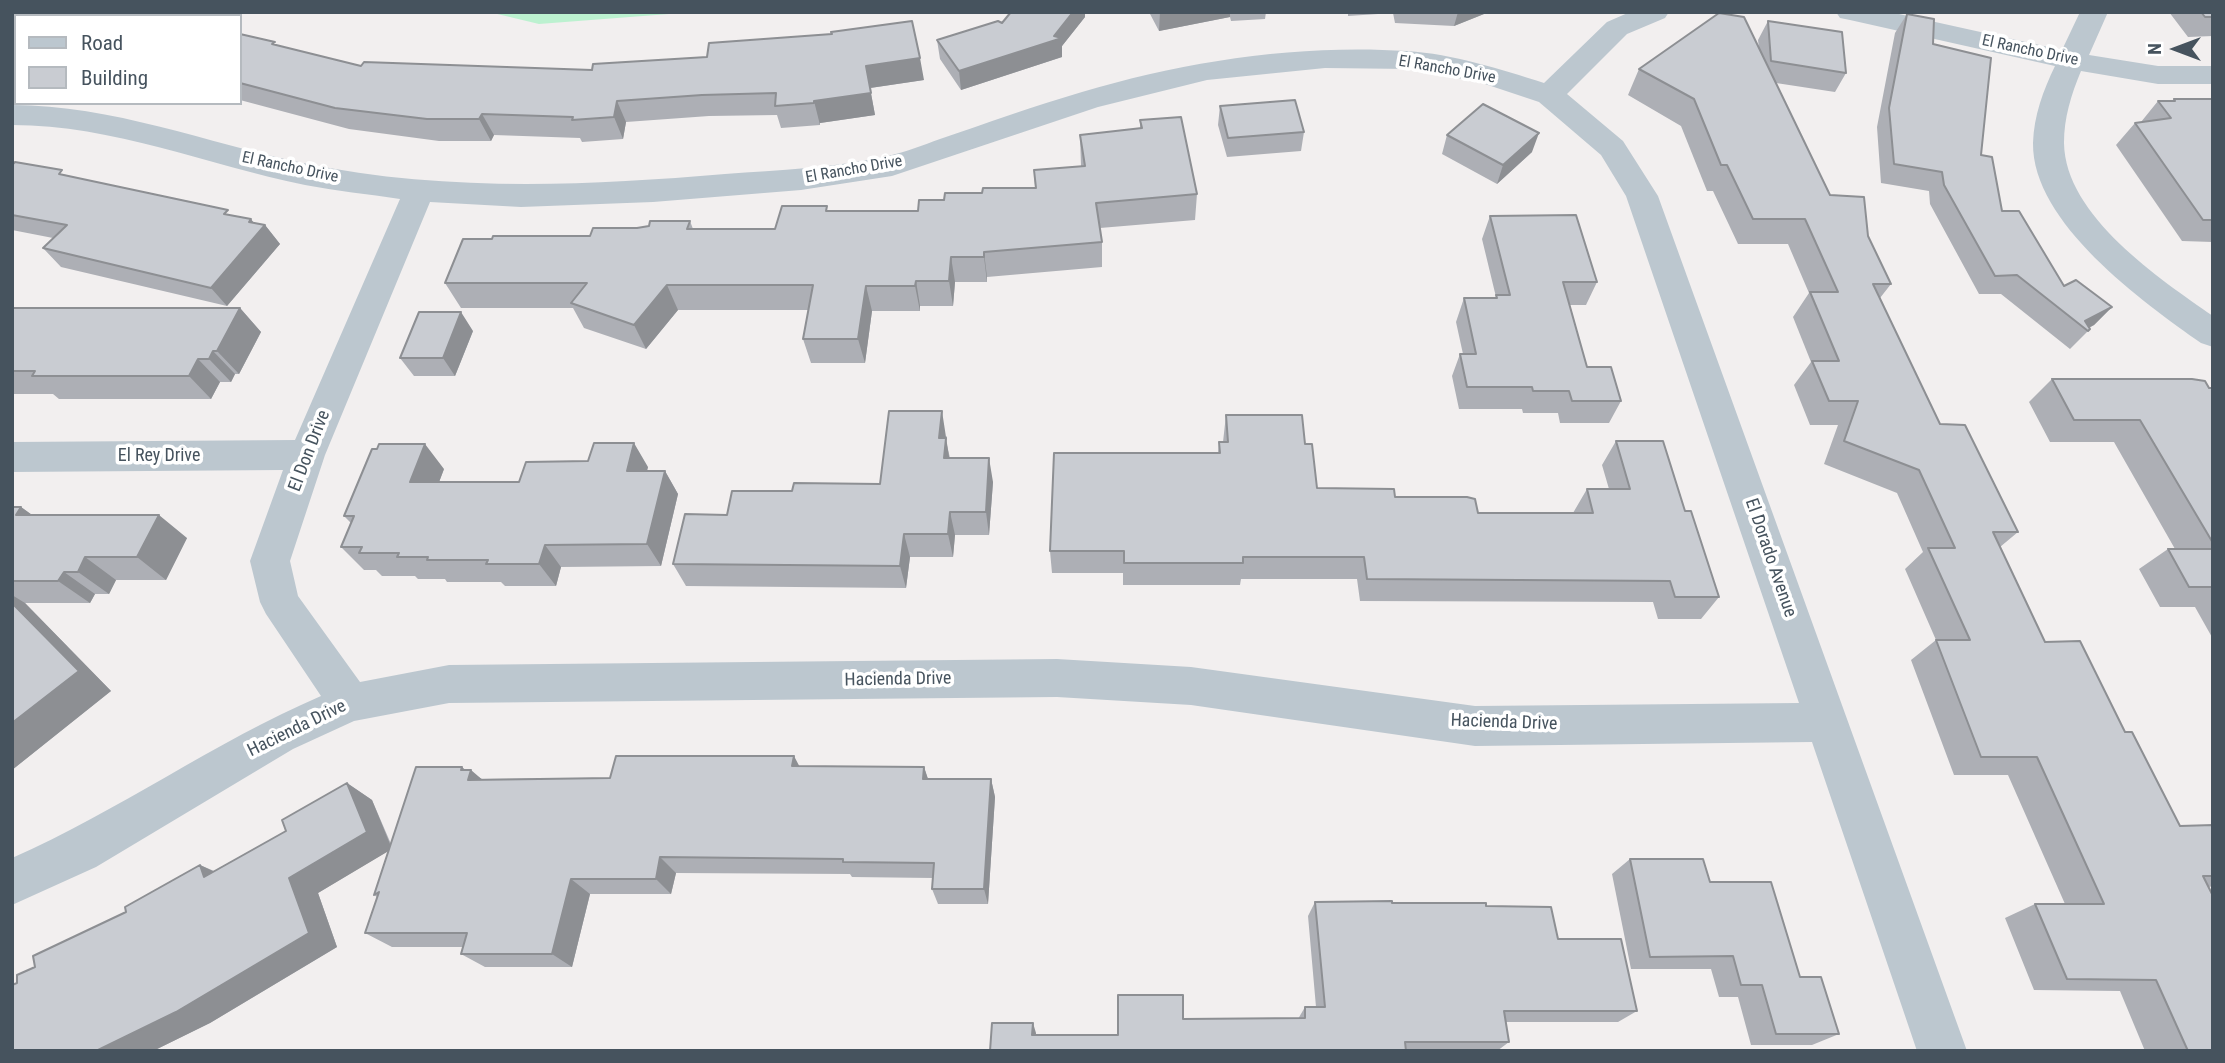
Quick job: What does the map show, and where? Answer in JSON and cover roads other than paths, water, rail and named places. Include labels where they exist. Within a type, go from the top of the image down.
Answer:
[{"type":"street","points":[[1549,95],[1617,28],[1655,12]]},
{"type":"street","name":"El Rancho Drive","points":[[1850,12],[2073,61],[2158,75],[2213,75]]},
{"type":"street","points":[[2094,12],[2052,111],[2049,153],[2064,198],[2106,251],[2172,306],[2213,334]]},
{"type":"street","name":"El Rancho Drive","points":[[12,115],[47,115],[122,127],[304,174],[419,191],[521,196],[653,191],[801,179],[892,166],[1090,99],[1194,74],[1325,59],[1410,60],[1484,74],[1549,95]]},
{"type":"street","name":"El Dorado Avenue","points":[[1549,95],[1612,148],[1642,196],[1942,1051]]},
{"type":"street","name":"El Don Drive","points":[[350,703],[280,602],[270,561],[307,455],[419,191]]},
{"type":"street","name":"El Rey Drive","points":[[12,457],[307,455]]},
{"type":"street","name":"Hacienda Drive","points":[[12,882],[80,851],[278,735],[350,703],[449,684],[1057,678],[1191,686],[1475,726],[1828,722]]}]
